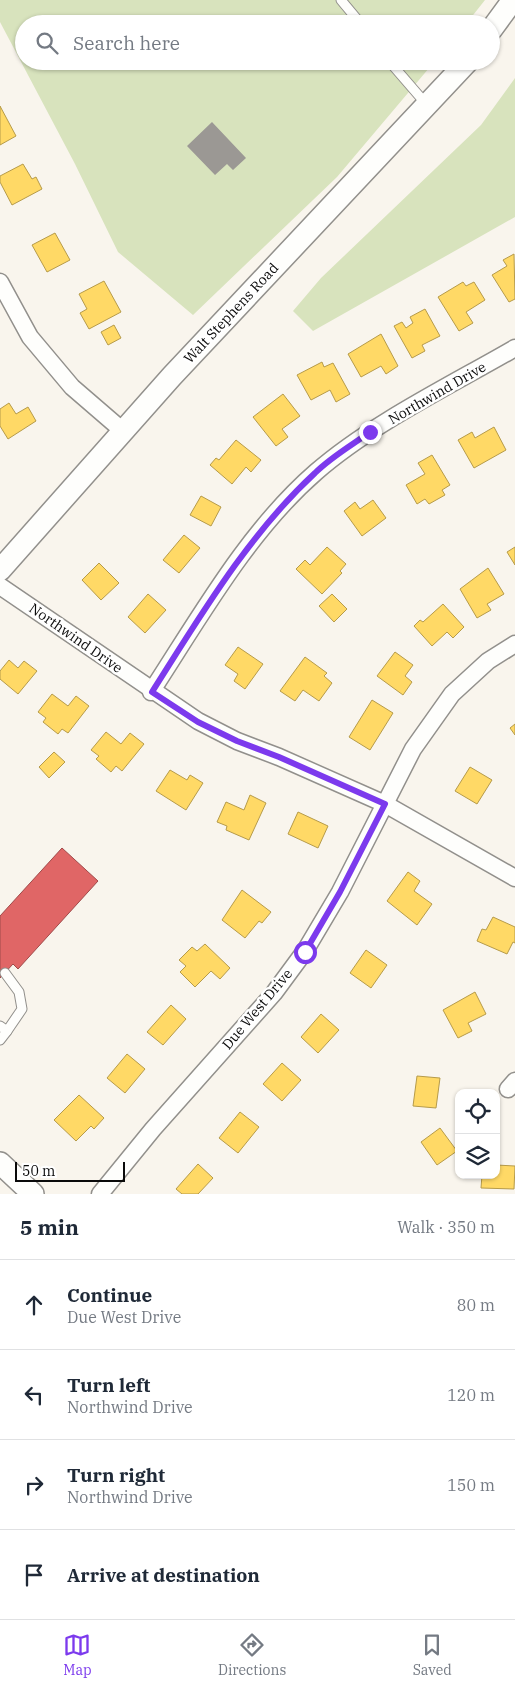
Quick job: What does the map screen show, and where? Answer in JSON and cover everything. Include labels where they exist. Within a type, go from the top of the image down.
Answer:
[{"type":"street","points":[[500,18],[513,0]]},
{"type":"street","name":"Walt Stephens Road","points":[[0,570],[178,369],[460,70]]},
{"type":"street","points":[[0,282],[30,337],[72,387],[123,431]]},
{"type":"street","name":"Northwind Drive","points":[[152,692],[217,589],[278,510],[317,471],[370,432],[515,348]]},
{"type":"street","name":"Northwind Drive","points":[[0,586],[198,722],[237,741],[279,757],[385,804],[515,878]]},
{"type":"street","name":"Due West Drive","points":[[100,1194],[153,1129],[274,993],[305,952],[340,892],[412,749],[452,694],[488,661],[515,644]]},
{"type":"street","points":[[0,1163],[34,1194]]},
{"type":"lane","points":[[341,0],[354,15]]},
{"type":"lane","points":[[397,70],[427,105]]},
{"type":"lane","points":[[0,1040],[3,1029],[22,1009],[19,992],[5,973]]},
{"type":"green space","points":[[0,0],[485,0],[473,15],[15,15],[15,50],[0,22]]},
{"type":"green space","points":[[25,70],[427,70],[337,177],[193,315],[118,252],[75,164]]},
{"type":"green space","points":[[515,78],[515,217],[313,331],[293,311],[321,278],[481,125]]},
{"type":"building: Homes","points":[[0,106],[16,136],[0,145]]},
{"type":"building: Homes","points":[[23,164],[32,179],[36,177],[42,189],[12,205],[0,182],[0,176]]},
{"type":"building: Homes","points":[[55,233],[70,260],[47,272],[32,245]]},
{"type":"building: Homes","points":[[514,254],[515,299],[509,302],[492,275],[507,266],[503,260]]},
{"type":"building: Homes","points":[[104,281],[121,312],[89,329],[80,313],[87,309],[79,294]]},
{"type":"building: Homes","points":[[463,282],[466,286],[474,282],[485,300],[466,312],[473,323],[459,331],[438,297]]},
{"type":"building: Homes","points":[[425,309],[440,336],[422,345],[425,351],[412,358],[394,326],[402,322],[406,328],[413,323],[410,317]]},
{"type":"building: Homes","points":[[114,325],[121,338],[108,345],[101,332]]},
{"type":"building: Homes","points":[[381,334],[398,366],[386,374],[381,366],[361,377],[348,354]]},
{"type":"building: Homes","points":[[322,362],[324,367],[333,363],[350,394],[336,402],[330,390],[311,400],[297,375]]},
{"type":"building: Homes","points":[[283,394],[300,416],[282,429],[288,437],[276,446],[253,417]]},
{"type":"building: Homes","points":[[9,403],[16,414],[28,407],[36,421],[8,439],[0,426],[0,409]]},
{"type":"building: Homes","points":[[494,427],[506,450],[474,468],[458,440],[472,432],[475,438]]},
{"type":"building: Homes","points":[[236,440],[261,460],[251,472],[246,467],[232,484],[210,465],[216,458],[219,460]]},
{"type":"building: Homes","points":[[432,455],[450,485],[442,490],[445,495],[429,504],[425,499],[417,504],[406,485],[425,474],[418,463]]},
{"type":"building: Homes","points":[[201,496],[221,507],[211,526],[190,515]]},
{"type":"building: Homes","points":[[373,500],[386,518],[362,536],[344,511],[355,502],[360,509]]},
{"type":"building: Homes","points":[[184,535],[200,548],[179,573],[163,560]]},
{"type":"building: Homes","points":[[327,547],[346,564],[340,571],[342,573],[322,594],[296,569],[305,560],[310,565]]},
{"type":"building: Homes","points":[[515,547],[515,565],[507,552]]},
{"type":"building: Homes","points":[[99,563],[119,583],[101,600],[82,580]]},
{"type":"building: Homes","points":[[488,568],[504,594],[487,604],[491,610],[477,618],[460,589]]},
{"type":"building: Homes","points":[[148,594],[166,610],[145,633],[128,617]]},
{"type":"building: Homes","points":[[332,594],[347,609],[334,622],[319,606]]},
{"type":"building: Homes","points":[[443,604],[464,627],[453,638],[447,632],[432,646],[414,626],[420,620],[423,622]]},
{"type":"building: Homes","points":[[238,647],[263,664],[245,689],[234,681],[238,674],[225,665]]},
{"type":"building: Homes","points":[[395,652],[413,665],[405,676],[412,682],[403,695],[377,676]]},
{"type":"building: Homes","points":[[305,657],[327,673],[324,676],[332,683],[319,701],[303,690],[295,701],[280,691]]},
{"type":"building: Homes","points":[[9,660],[18,668],[24,661],[37,671],[18,694],[0,679],[0,671]]},
{"type":"building: Homes","points":[[52,694],[68,706],[76,696],[89,706],[68,733],[62,729],[58,734],[43,722],[46,718],[38,712]]},
{"type":"building: Homes","points":[[372,700],[393,713],[370,750],[349,737]]},
{"type":"building: Homes","points":[[515,724],[515,735],[510,728]]},
{"type":"building: Homes","points":[[106,732],[121,744],[130,733],[144,744],[122,771],[116,766],[111,772],[96,759],[99,756],[91,750]]},
{"type":"building: Homes","points":[[54,752],[65,762],[49,778],[39,767]]},
{"type":"building: Homes","points":[[470,767],[492,780],[477,804],[455,791]]},
{"type":"building: Homes","points":[[170,770],[187,780],[190,775],[203,783],[186,810],[156,791]]},
{"type":"building: Homes","points":[[250,795],[266,803],[249,840],[226,830],[227,826],[217,822],[226,802],[244,810]]},
{"type":"building: Homes","points":[[298,812],[328,826],[318,848],[288,834]]},
{"type":"building: Homes","points":[[408,872],[420,881],[414,891],[432,904],[417,925],[387,901]]},
{"type":"building: Homes","points":[[242,890],[271,912],[262,923],[259,921],[245,938],[222,920]]},
{"type":"building: Homes","points":[[493,917],[515,927],[515,943],[513,942],[507,954],[477,941],[482,929],[486,930]]},
{"type":"building: Homes","points":[[205,944],[230,968],[220,979],[211,971],[195,987],[180,972],[186,966],[179,960],[192,947],[197,951]]},
{"type":"building: Homes","points":[[366,950],[387,965],[371,988],[350,973]]},
{"type":"building: Homes","points":[[475,992],[486,1014],[468,1023],[472,1031],[458,1038],[443,1010]]},
{"type":"building: Homes","points":[[171,1005],[186,1019],[163,1045],[147,1032]]},
{"type":"building: Homes","points":[[321,1014],[339,1030],[318,1053],[301,1037]]},
{"type":"building: Homes","points":[[127,1054],[145,1069],[125,1093],[107,1078]]},
{"type":"building: Homes","points":[[282,1063],[301,1080],[282,1101],[263,1084]]},
{"type":"building: Homes","points":[[417,1076],[440,1078],[436,1108],[413,1106]]},
{"type":"building: Homes","points":[[79,1095],[104,1118],[94,1129],[91,1126],[76,1141],[54,1120]]},
{"type":"building: Homes","points":[[240,1112],[259,1127],[238,1153],[219,1138]]},
{"type":"building: Homes","points":[[440,1128],[455,1148],[455,1152],[437,1165],[421,1142]]},
{"type":"building: Homes","points":[[198,1164],[213,1178],[198,1194],[182,1194],[176,1189]]},
{"type":"building: Homes","points":[[500,1165],[515,1166],[514,1189],[481,1188],[482,1179],[500,1179]]},
{"type":"building: Shops","points":[[62,848],[98,881],[18,969],[13,964],[0,978],[0,916]]},
{"type":"building: Other","points":[[212,122],[246,158],[233,170],[227,164],[215,175],[187,146]]},
{"type":"route","points":[[305,952],[340,892],[385,804],[279,757],[237,741],[198,722],[152,692],[217,589],[278,510],[317,471],[370,432]]}]
